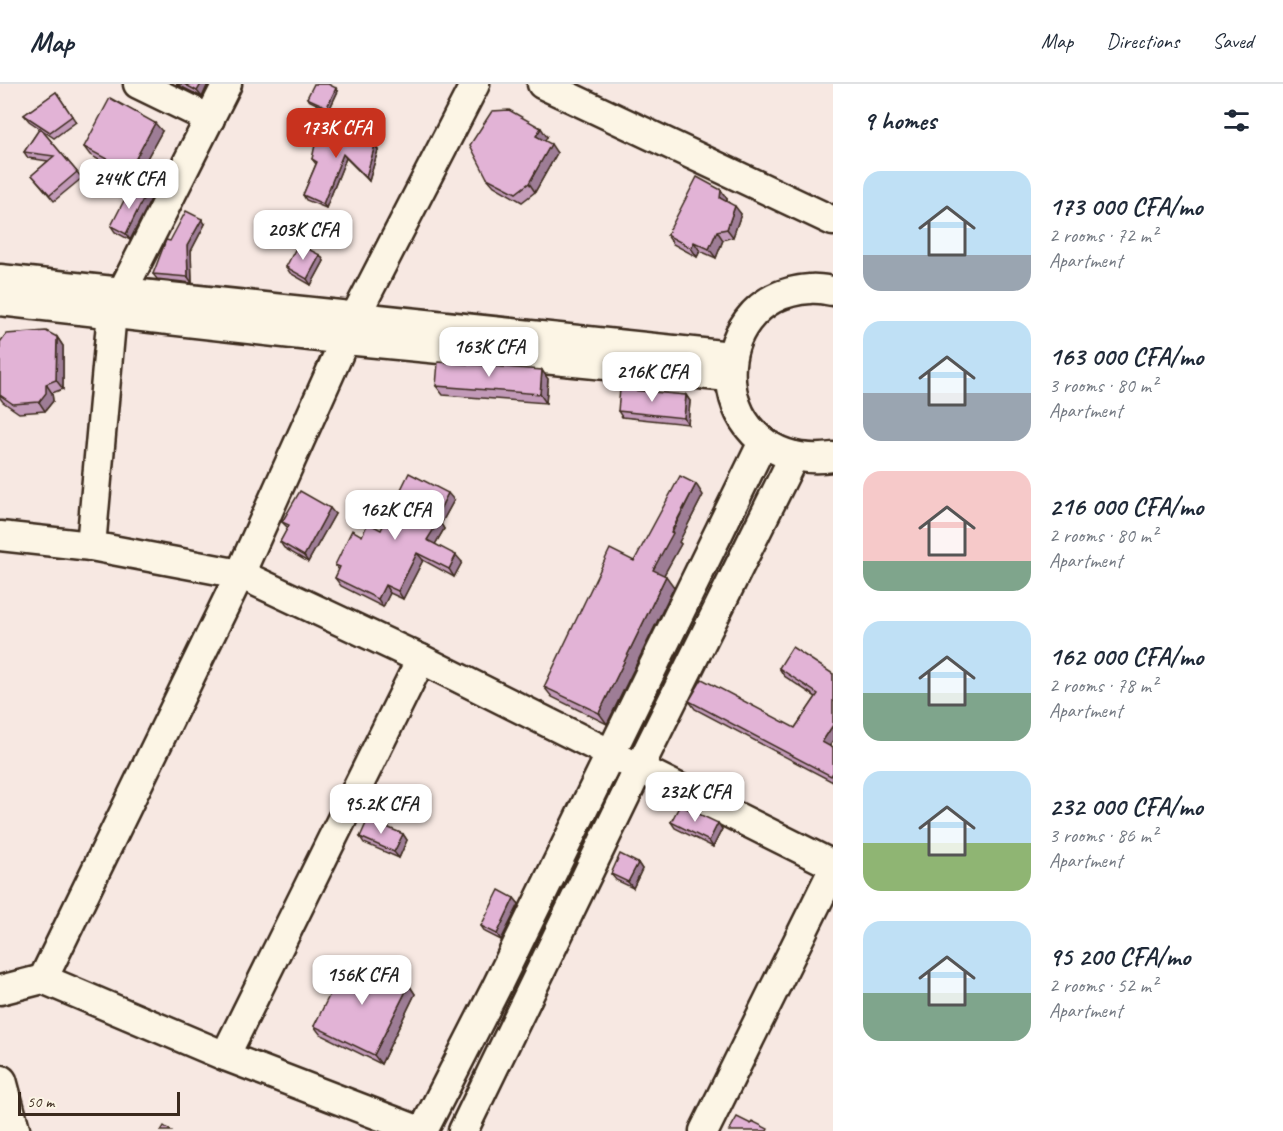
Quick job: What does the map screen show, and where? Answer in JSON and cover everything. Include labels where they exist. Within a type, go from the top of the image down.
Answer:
[{"type":"highway","points":[[0,1082],[13,1131]]},
{"type":"street","points":[[138,84],[210,119]]},
{"type":"street","points":[[91,546],[117,303],[227,84]]},
{"type":"street","points":[[43,979],[240,574],[351,328],[475,84]]},
{"type":"street","points":[[543,84],[833,221]]},
{"type":"street","points":[[0,279],[117,303]]},
{"type":"street","points":[[833,291],[811,288],[784,294],[759,308],[741,330],[730,366],[732,395],[739,413],[763,441],[794,456],[816,459],[833,457]]},
{"type":"street","points":[[0,300],[117,303],[730,366]]},
{"type":"street","points":[[0,990],[43,979],[225,1056],[421,1131],[495,988],[763,441]]},
{"type":"street","points":[[464,1131],[639,768],[794,456]]},
{"type":"street","points":[[0,536],[91,546],[240,574],[422,658],[833,865]]},
{"type":"street","points":[[225,1056],[422,658]]},
{"type":"street","points":[[704,1131],[833,870]]},
{"type":"building","points":[[184,84],[201,84],[197,91]]},
{"type":"building","points":[[314,84],[328,84],[336,88],[327,107],[307,98]]},
{"type":"building","points":[[56,92],[72,116],[50,132],[24,115]]},
{"type":"building","points":[[110,98],[155,123],[129,171],[84,147]]},
{"type":"building","points":[[509,110],[541,128],[536,136],[551,144],[529,183],[516,193],[487,178],[470,145],[492,111]]},
{"type":"building","points":[[330,123],[375,145],[366,177],[343,154],[323,204],[303,195],[317,162],[312,159],[318,131]]},
{"type":"building","points":[[40,128],[77,172],[50,195],[32,175],[54,156],[24,152]]},
{"type":"building","points":[[697,177],[721,190],[720,198],[735,206],[727,229],[717,231],[709,249],[694,242],[691,248],[667,235]]},
{"type":"building","points":[[132,185],[146,193],[126,234],[111,226]]},
{"type":"building","points":[[186,211],[202,219],[187,246],[188,277],[153,274],[166,240],[170,241]]},
{"type":"building","points":[[298,244],[320,255],[307,279],[286,267]]},
{"type":"building","points":[[46,331],[57,337],[56,380],[46,384],[46,393],[39,402],[13,404],[0,395],[0,342],[6,334]]},
{"type":"building","points":[[438,362],[542,370],[540,394],[436,386]]},
{"type":"building","points":[[620,389],[686,395],[684,418],[618,411]]},
{"type":"building","points":[[409,473],[448,493],[435,519],[439,521],[427,540],[456,555],[449,569],[417,553],[398,591],[385,585],[378,599],[335,578],[340,567],[335,565],[352,530],[362,536],[368,523],[381,530]]},
{"type":"building","points":[[680,476],[696,484],[653,570],[666,576],[599,713],[544,687],[610,549],[634,561]]},
{"type":"building","points":[[300,491],[330,508],[304,556],[280,542],[289,525],[282,522]]},
{"type":"building","points":[[792,647],[833,674],[833,725],[822,742],[833,748],[831,776],[689,701],[702,679],[795,728],[818,694],[779,668]]},
{"type":"building","points":[[680,805],[718,823],[709,841],[671,822]]},
{"type":"building","points":[[368,819],[403,834],[394,852],[360,837]]},
{"type":"building","points":[[620,854],[638,863],[628,882],[611,874]]},
{"type":"building","points":[[499,890],[514,898],[497,934],[481,926]]},
{"type":"building","points":[[349,956],[409,985],[374,1055],[314,1026]]},
{"type":"building","points":[[737,1117],[768,1129],[767,1131],[729,1131]]},
{"type":"building","points":[[164,1126],[171,1131],[161,1131]]}]
